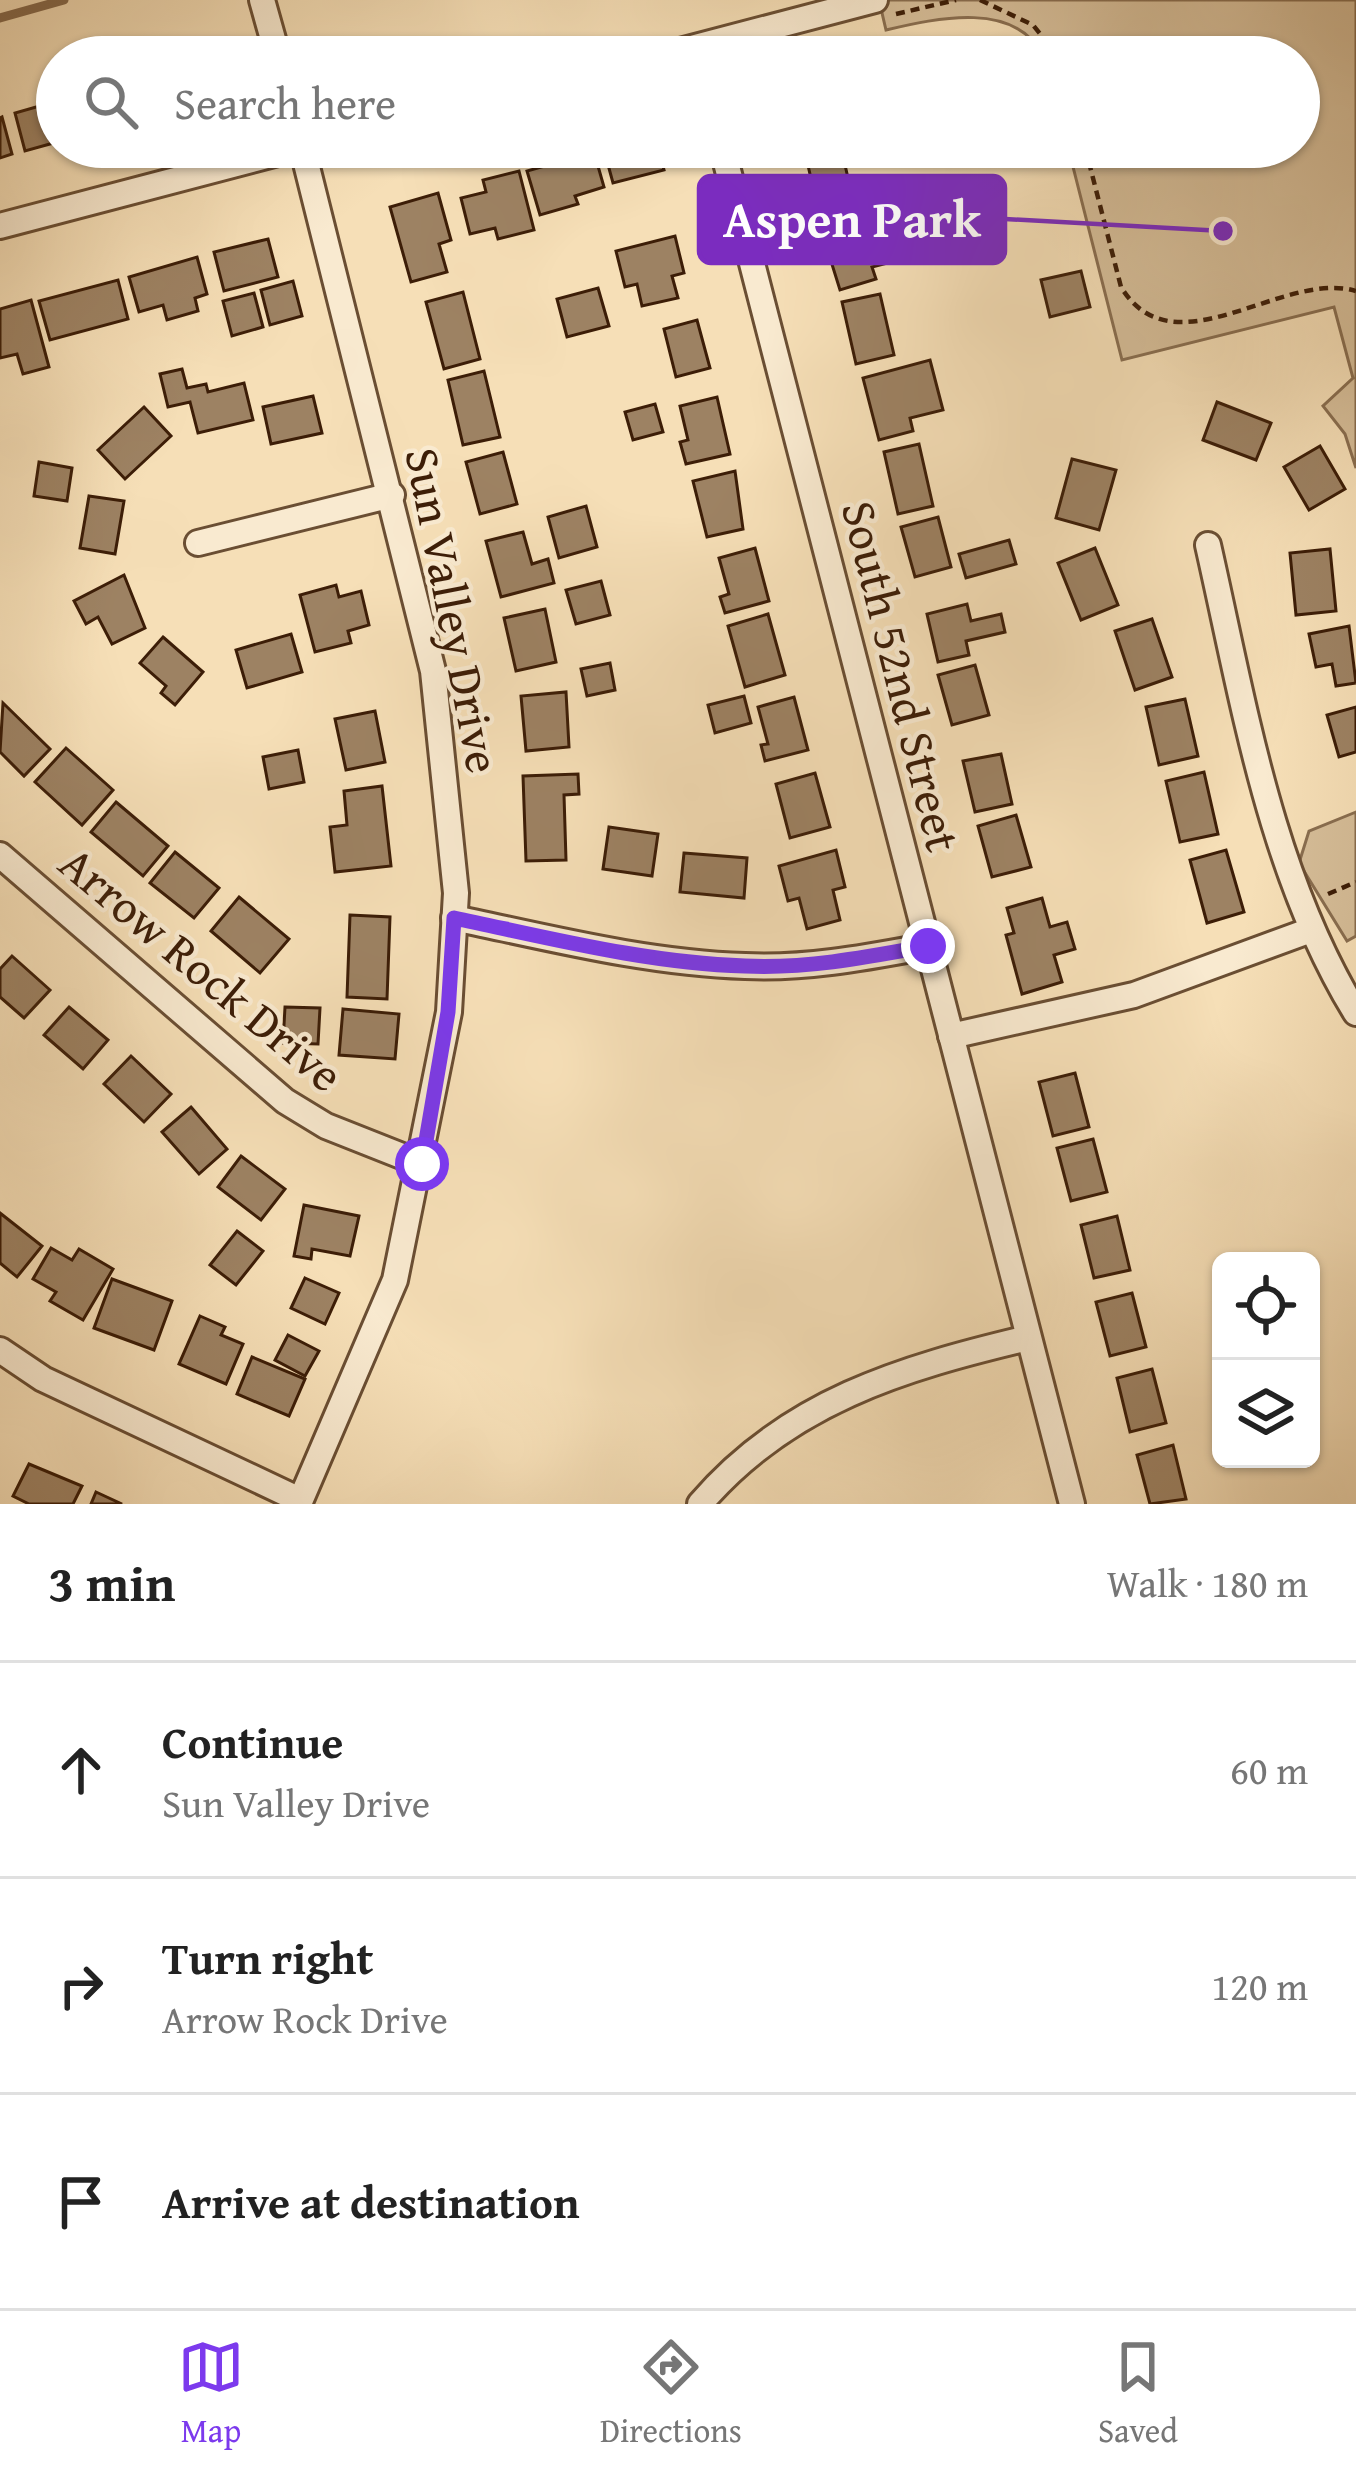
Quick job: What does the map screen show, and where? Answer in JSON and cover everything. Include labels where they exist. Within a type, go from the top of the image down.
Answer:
[{"type":"street","points":[[262,0],[272,36]]},
{"type":"street","points":[[752,36],[875,0]]},
{"type":"street","points":[[0,226],[222,168]]},
{"type":"street","name":"Sun Valley Drive","points":[[299,1502],[395,1280],[422,1164],[448,1012],[454,918],[448,793],[433,671],[307,168]]},
{"type":"street","name":"South 52nd Street","points":[[727,168],[1072,1504]]},
{"type":"street","points":[[198,543],[392,495]]},
{"type":"street","points":[[1208,545],[1281,847],[1311,930],[1356,1013]]},
{"type":"street","name":"Arrow Rock Drive","points":[[0,855],[285,1101],[326,1126],[422,1164]]},
{"type":"street","points":[[454,918],[672,961],[749,967],[834,963],[928,946]]},
{"type":"street","points":[[952,1036],[1135,994],[1311,930]]},
{"type":"street","points":[[700,1504],[734,1464],[806,1413],[859,1385],[923,1363],[1028,1338]]},
{"type":"street","points":[[0,1350],[82,1399],[299,1502]]},
{"type":"path","points":[[980,0],[1033,26],[1041,36]]},
{"type":"path","points":[[1090,168],[1121,287],[1131,303],[1156,320],[1190,322],[1331,287],[1356,290]]},
{"type":"path","points":[[1325,896],[1356,882]]},
{"type":"shaded area","points":[[879,0],[1356,0],[1356,468],[1345,434],[1323,406],[1353,378],[1334,307],[1122,360],[1073,168],[1320,168],[1320,36],[1027,36],[995,20],[974,18],[886,30]]},
{"type":"shaded area","points":[[1356,812],[1356,936],[1347,941],[1299,863],[1309,831]]},
{"type":"building","points":[[36,107],[36,148],[25,151],[15,113]]},
{"type":"building","points":[[0,118],[12,154],[0,158]]},
{"type":"building","points":[[599,168],[604,187],[575,196],[578,204],[540,215],[527,171]]},
{"type":"building","points":[[609,168],[663,168],[664,170],[613,183]]},
{"type":"building","points":[[809,168],[846,168],[854,205],[819,214]]},
{"type":"building","points":[[519,171],[534,230],[498,239],[495,228],[470,234],[461,198],[486,192],[483,180]]},
{"type":"building","points":[[438,193],[451,240],[439,244],[447,272],[411,282],[390,207]]},
{"type":"building","points":[[869,215],[884,264],[872,267],[876,279],[840,290],[821,229]]},
{"type":"building","points":[[675,236],[684,273],[672,276],[678,298],[642,306],[637,284],[625,287],[616,251]]},
{"type":"building","points":[[268,239],[278,277],[224,291],[214,252]]},
{"type":"building","points":[[197,257],[207,294],[195,298],[198,311],[167,320],[163,305],[139,312],[129,277]]},
{"type":"building","points":[[1081,271],[1090,307],[1050,317],[1041,280]]},
{"type":"building","points":[[118,280],[128,319],[50,340],[39,301]]},
{"type":"building","points":[[293,281],[302,316],[270,325],[261,290]]},
{"type":"building","points":[[598,288],[609,326],[567,337],[557,299]]},
{"type":"building","points":[[463,292],[480,359],[444,369],[426,302]]},
{"type":"building","points":[[254,293],[263,327],[232,336],[223,301]]},
{"type":"building","points":[[880,294],[894,355],[856,364],[842,302]]},
{"type":"building","points":[[31,300],[49,367],[23,374],[17,354],[0,358],[0,309]]},
{"type":"building","points":[[697,320],[710,368],[676,377],[664,329]]},
{"type":"building","points":[[930,360],[943,410],[910,418],[913,431],[879,440],[863,378]]},
{"type":"building","points":[[182,369],[187,388],[206,384],[208,392],[244,383],[253,420],[198,433],[190,402],[168,407],[160,374]]},
{"type":"building","points":[[484,371],[500,437],[463,445],[448,380]]},
{"type":"building","points":[[313,396],[322,433],[271,444],[263,407]]},
{"type":"building","points":[[717,397],[730,454],[686,464],[680,442],[688,440],[680,406]]},
{"type":"building","points":[[1217,402],[1271,423],[1256,460],[1203,440]]},
{"type":"building","points":[[655,404],[663,432],[633,440],[625,412]]},
{"type":"building","points":[[144,407],[171,436],[125,479],[98,450]]},
{"type":"building","points":[[919,444],[933,506],[898,514],[884,452]]},
{"type":"building","points":[[1320,446],[1345,489],[1309,510],[1284,467]]},
{"type":"building","points":[[503,452],[517,504],[480,514],[466,462]]},
{"type":"building","points":[[1072,459],[1116,470],[1099,530],[1056,518]]},
{"type":"building","points":[[39,462],[72,468],[67,501],[34,496]]},
{"type":"building","points":[[735,471],[743,529],[707,537],[693,481]]},
{"type":"building","points":[[89,496],[124,501],[115,554],[80,548]]},
{"type":"building","points":[[586,506],[597,547],[559,558],[548,517]]},
{"type":"building","points":[[938,517],[951,567],[915,577],[901,527]]},
{"type":"building","points":[[523,532],[532,564],[548,559],[554,583],[501,597],[486,541]]},
{"type":"building","points":[[1009,540],[1016,564],[966,578],[959,554]]},
{"type":"building","points":[[755,548],[769,601],[725,613],[720,597],[729,594],[719,558]]},
{"type":"building","points":[[1095,548],[1118,605],[1081,620],[1058,563]]},
{"type":"building","points":[[1330,549],[1336,611],[1296,615],[1290,553]]},
{"type":"building","points":[[124,575],[145,628],[112,644],[98,617],[86,624],[74,601]]},
{"type":"building","points":[[601,581],[610,615],[576,624],[566,590]]},
{"type":"building","points":[[336,585],[339,597],[361,591],[369,625],[348,631],[351,643],[315,652],[300,595]]},
{"type":"building","points":[[967,604],[971,621],[1001,614],[1005,632],[966,641],[969,655],[938,662],[927,614]]},
{"type":"building","points":[[545,609],[556,662],[516,671],[504,618]]},
{"type":"building","points":[[768,614],[785,675],[745,687],[728,626]]},
{"type":"building","points":[[1152,619],[1172,677],[1135,690],[1115,631]]},
{"type":"building","points":[[1349,626],[1356,683],[1336,686],[1332,664],[1316,667],[1309,634]]},
{"type":"building","points":[[291,634],[302,672],[247,688],[236,650]]},
{"type":"building","points":[[163,637],[203,672],[175,705],[161,693],[166,686],[140,663]]},
{"type":"building","points":[[610,663],[615,690],[587,696],[581,669]]},
{"type":"building","points":[[975,665],[989,715],[952,725],[938,675]]},
{"type":"building","points":[[566,692],[569,747],[526,751],[521,696]]},
{"type":"building","points":[[744,696],[751,723],[715,733],[708,705]]},
{"type":"building","points":[[794,697],[808,750],[765,761],[761,745],[768,744],[758,707]]},
{"type":"building","points":[[1185,699],[1198,756],[1159,765],[1146,707]]},
{"type":"building","points":[[3,703],[50,749],[24,776],[0,752]]},
{"type":"building","points":[[1356,707],[1356,752],[1339,757],[1327,715]]},
{"type":"building","points":[[375,711],[385,762],[346,770],[335,719]]},
{"type":"building","points":[[66,748],[113,790],[82,825],[35,782]]},
{"type":"building","points":[[298,750],[304,782],[269,789],[263,757]]},
{"type":"building","points":[[1001,754],[1012,804],[975,812],[963,761]]},
{"type":"building","points":[[1204,772],[1218,834],[1180,842],[1166,781]]},
{"type":"building","points":[[815,773],[830,827],[790,838],[776,784]]},
{"type":"building","points":[[578,774],[579,794],[564,795],[566,860],[526,861],[523,776]]},
{"type":"building","points":[[382,786],[391,866],[335,872],[330,827],[347,825],[344,791]]},
{"type":"building","points":[[116,802],[168,846],[143,876],[91,832]]},
{"type":"building","points":[[1016,815],[1031,867],[992,877],[978,826]]},
{"type":"building","points":[[609,827],[658,834],[652,876],[603,869]]},
{"type":"building","points":[[836,850],[845,887],[833,890],[840,920],[807,929],[799,898],[788,901],[779,866]]},
{"type":"building","points":[[1226,850],[1244,912],[1207,923],[1190,860]]},
{"type":"building","points":[[175,852],[219,888],[194,918],[150,883]]},
{"type":"building","points":[[684,853],[747,858],[744,898],[680,892]]},
{"type":"building","points":[[239,897],[289,939],[260,973],[211,931]]},
{"type":"building","points":[[1042,898],[1050,927],[1067,922],[1075,949],[1054,955],[1062,982],[1022,994],[1006,935],[1014,933],[1007,908]]},
{"type":"building","points":[[350,915],[390,917],[387,999],[347,997]]},
{"type":"building","points":[[12,956],[50,990],[24,1018],[0,997],[0,969]]},
{"type":"building","points":[[69,1007],[108,1040],[83,1069],[44,1035]]},
{"type":"building","points":[[285,1007],[320,1008],[318,1044],[283,1043]]},
{"type":"building","points":[[343,1009],[399,1014],[395,1059],[339,1055]]},
{"type":"building","points":[[131,1056],[171,1094],[144,1122],[104,1084]]},
{"type":"building","points":[[1075,1073],[1089,1127],[1053,1136],[1039,1082]]},
{"type":"building","points":[[191,1107],[227,1149],[199,1174],[162,1132]]},
{"type":"building","points":[[1093,1139],[1107,1192],[1071,1201],[1057,1148]]},
{"type":"building","points":[[241,1156],[285,1189],[261,1220],[218,1187]]},
{"type":"building","points":[[304,1205],[359,1216],[350,1256],[312,1249],[311,1259],[294,1256]]},
{"type":"building","points":[[0,1213],[42,1246],[17,1277],[0,1263]]},
{"type":"building","points":[[1117,1216],[1130,1270],[1094,1278],[1081,1225]]},
{"type":"building","points":[[237,1231],[263,1251],[236,1285],[210,1265]]},
{"type":"building","points":[[51,1248],[72,1260],[79,1249],[113,1269],[83,1320],[50,1301],[56,1292],[33,1279]]},
{"type":"building","points":[[305,1278],[339,1293],[325,1324],[291,1308]]},
{"type":"building","points":[[112,1279],[172,1301],[154,1350],[94,1328]]},
{"type":"building","points":[[1132,1293],[1146,1347],[1110,1356],[1096,1302]]},
{"type":"building","points":[[200,1316],[225,1327],[221,1335],[243,1344],[226,1384],[179,1364]]},
{"type":"building","points":[[288,1335],[319,1351],[305,1376],[275,1360]]},
{"type":"building","points":[[252,1357],[305,1379],[289,1416],[237,1394]]},
{"type":"building","points":[[1152,1369],[1166,1423],[1130,1432],[1117,1378]]},
{"type":"building","points":[[1173,1445],[1186,1499],[1150,1504],[1137,1455]]},
{"type":"building","points":[[29,1464],[82,1486],[73,1504],[29,1504],[13,1496]]},
{"type":"building","points":[[96,1492],[122,1504],[91,1504]]},
{"type":"waterway","points":[[0,18],[64,0]]},
{"type":"place","name":"Aspen Park","points":[[1223,231]]},
{"type":"route","points":[[422,1164],[448,1012],[454,918],[672,961],[749,967],[834,963],[928,946]]}]
